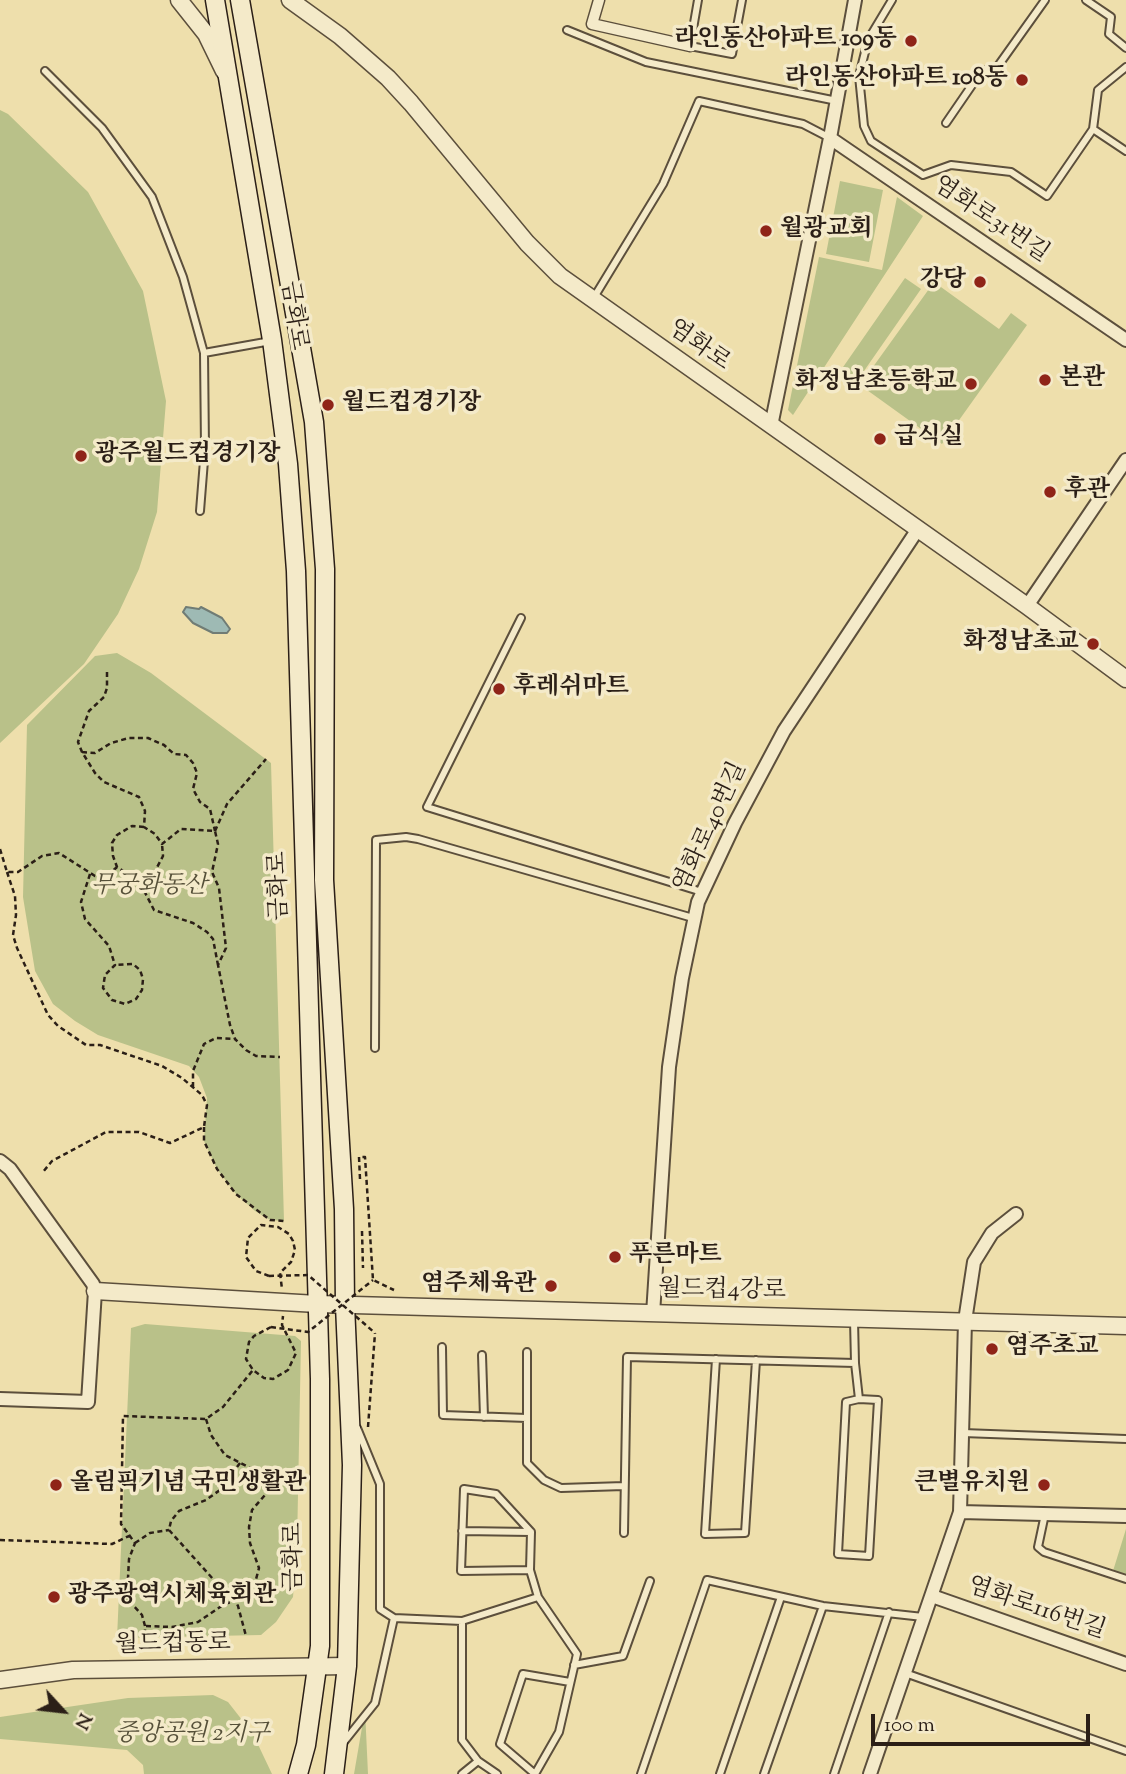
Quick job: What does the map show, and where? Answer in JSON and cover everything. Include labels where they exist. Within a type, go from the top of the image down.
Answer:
[{"type":"main road","name":"금화로","points":[[215,0],[272,341],[288,464],[296,571],[320,1379],[319,1666],[306,1745],[298,1774]]},
{"type":"main road","name":"금화로","points":[[240,0],[314,422],[325,569],[324,880],[344,1209],[344,1305],[352,1465],[347,1666],[334,1774]]},
{"type":"street","points":[[179,0],[206,34],[230,84]]},
{"type":"street","name":"염화로","points":[[290,0],[340,36],[388,78],[527,243],[560,276],[1126,679]]},
{"type":"street","points":[[599,0],[592,24],[690,46]]},
{"type":"street","points":[[772,426],[855,0]]},
{"type":"street","name":"염화로31번길","points":[[830,138],[1126,340]]},
{"type":"street","points":[[1027,606],[1126,460]]},
{"type":"street","name":"염화로40번길","points":[[653,1314],[669,1067],[694,918],[702,892],[784,731],[918,529]]},
{"type":"street","points":[[0,1161],[10,1169],[93,1284],[95,1291],[88,1402],[0,1399]]},
{"type":"street","points":[[870,1774],[960,1512],[965,1321],[970,1281],[979,1253],[992,1233],[1016,1214]]},
{"type":"street","name":"월드컵4강로","points":[[95,1291],[284,1303],[1126,1326]]},
{"type":"street","points":[[960,1512],[1126,1516]]},
{"type":"street","name":"염화로116번길","points":[[933,1595],[1126,1664]]},
{"type":"street","name":"월드컵동로","points":[[0,1680],[73,1670],[347,1666]]},
{"type":"lane","points":[[698,0],[690,46],[732,54],[742,0]]},
{"type":"lane","points":[[892,0],[868,40],[859,76],[864,126],[871,141],[923,175],[951,165],[1011,172],[1047,196],[1093,129],[1098,90],[1126,67]]},
{"type":"lane","points":[[946,123],[981,72],[998,66],[1045,0]]},
{"type":"lane","points":[[1086,0],[1111,17],[1109,34],[1126,48]]},
{"type":"lane","points":[[567,30],[646,62],[837,101]]},
{"type":"lane","points":[[45,71],[102,128],[152,197],[183,276],[204,353],[205,448],[201,511]]},
{"type":"lane","points":[[592,300],[663,184],[699,102],[803,124],[830,138]]},
{"type":"lane","points":[[1093,129],[1126,151]]},
{"type":"lane","points":[[204,353],[272,341]]},
{"type":"lane","points":[[522,618],[427,807],[702,892]]},
{"type":"lane","points":[[375,1048],[376,840],[406,837],[418,839],[694,918]]},
{"type":"lane","points":[[854,1318],[859,1399]]},
{"type":"lane","points":[[442,1347],[443,1415],[527,1418]]},
{"type":"lane","points":[[527,1352],[527,1463],[544,1480],[561,1488],[624,1486]]},
{"type":"lane","points":[[482,1355],[484,1417]]},
{"type":"lane","points":[[624,1533],[626,1357],[855,1363]]},
{"type":"lane","points":[[716,1359],[705,1534],[745,1533],[756,1360]]},
{"type":"lane","points":[[859,1399],[877,1400],[869,1556],[838,1554],[846,1402],[859,1399]]},
{"type":"lane","points":[[350,1408],[380,1484],[380,1609],[394,1618],[462,1621],[538,1597]]},
{"type":"lane","points":[[963,1433],[1126,1439]]},
{"type":"lane","points":[[530,1570],[461,1571],[464,1489],[496,1494],[531,1532],[530,1570],[538,1597],[576,1654],[574,1665],[559,1732],[535,1774],[500,1744],[523,1674],[570,1682]]},
{"type":"lane","points":[[1046,1513],[1038,1547],[1044,1552],[1126,1579]]},
{"type":"lane","points":[[463,1531],[531,1532]]},
{"type":"lane","points":[[641,1774],[707,1580],[823,1606],[925,1617]]},
{"type":"lane","points":[[574,1665],[623,1656],[650,1581]]},
{"type":"lane","points":[[720,1774],[781,1597]]},
{"type":"lane","points":[[764,1774],[823,1606]]},
{"type":"lane","points":[[834,1774],[889,1612]]},
{"type":"lane","points":[[338,1749],[375,1703],[394,1618]]},
{"type":"lane","points":[[462,1621],[462,1740],[478,1761],[497,1774]]},
{"type":"lane","points":[[905,1673],[1126,1751]]},
{"type":"lane","points":[[462,1774],[478,1761]]},
{"type":"path","points":[[107,672],[104,697],[89,711],[78,741],[95,773],[104,782],[139,797],[145,811],[144,827]]},
{"type":"path","points":[[82,752],[96,753],[111,743],[129,738],[148,738],[164,745],[174,754],[186,755],[194,763],[197,773],[193,789],[200,802],[210,809],[218,844],[212,872],[219,887],[226,948],[218,965]]},
{"type":"path","points":[[215,831],[227,804],[266,759]]},
{"type":"path","points":[[132,826],[144,827],[156,834],[162,844],[163,856],[154,873],[148,877],[137,877],[117,867],[113,856],[113,843],[117,835],[132,826]]},
{"type":"path","points":[[162,844],[181,829],[215,831]]},
{"type":"path","points":[[0,849],[15,896],[13,935],[48,1015],[58,1026],[86,1045],[100,1045],[162,1066],[202,1094],[206,1105],[204,1141],[217,1169],[236,1194],[270,1220],[285,1221]]},
{"type":"path","points":[[7,872],[18,872],[42,856],[59,853],[95,876],[107,876],[117,867]]},
{"type":"path","points":[[90,874],[81,902],[85,919],[109,946],[115,965]]},
{"type":"path","points":[[137,877],[154,910],[193,923],[213,939],[235,1039]]},
{"type":"path","points":[[133,964],[140,970],[143,979],[142,990],[136,999],[125,1004],[112,1000],[103,988],[105,975],[115,965],[133,964]]},
{"type":"path","points":[[193,1087],[193,1071],[204,1044],[216,1038],[235,1039],[256,1056],[280,1057]]},
{"type":"path","points":[[43,1172],[52,1161],[106,1132],[139,1132],[170,1143],[204,1127]]},
{"type":"path","points":[[360,1185],[359,1157],[365,1157],[373,1280],[344,1305],[308,1332],[271,1327],[258,1332],[249,1342],[246,1359],[253,1370],[264,1378],[274,1378],[288,1370],[294,1359],[294,1347],[282,1325],[284,1303],[280,1273],[291,1262],[295,1250],[289,1234],[278,1227],[261,1225],[248,1238],[246,1257],[256,1271],[269,1276],[308,1275],[344,1305],[375,1332],[368,1426]]},
{"type":"path","points":[[362,1227],[363,1268]]},
{"type":"path","points":[[135,1543],[121,1524],[123,1416],[206,1419],[223,1407],[253,1370]]},
{"type":"path","points":[[206,1419],[211,1435],[225,1455],[283,1482],[300,1483]]},
{"type":"path","points":[[169,1530],[171,1521],[179,1511],[206,1500],[220,1490],[240,1462]]},
{"type":"path","points":[[145,1626],[172,1627],[198,1622],[234,1599],[245,1596],[256,1583],[259,1568],[250,1543],[252,1510],[271,1488],[283,1482]]},
{"type":"path","points":[[145,1643],[142,1615],[132,1604],[129,1559],[135,1543],[150,1533],[169,1530]]},
{"type":"path","points":[[169,1530],[213,1579],[231,1592],[246,1636]]},
{"type":"path","points":[[0,1540],[112,1544],[131,1535]]},
{"type":"green space","name":"광주월드컵경기장","points":[[0,110],[8,114],[88,192],[143,291],[166,401],[157,512],[139,569],[118,614],[84,664],[0,743]]},
{"type":"green space","points":[[840,181],[883,190],[869,262],[826,254]]},
{"type":"green space","points":[[897,197],[923,216],[793,415],[788,410],[819,257],[882,270]]},
{"type":"green space","points":[[905,278],[921,289],[857,381],[841,370]]},
{"type":"green space","points":[[934,282],[999,329],[1011,313],[1027,325],[942,444],[860,385]]},
{"type":"green space","name":"무궁화동산","points":[[117,653],[151,673],[271,763],[284,1221],[270,1220],[255,1211],[236,1194],[217,1169],[204,1141],[207,1098],[199,1077],[189,1066],[98,1035],[75,1021],[53,1004],[35,971],[23,897],[27,725],[95,656]]},
{"type":"green space","points":[[145,1324],[295,1336],[301,1341],[297,1545],[293,1597],[276,1622],[261,1635],[117,1638],[131,1328]]},
{"type":"green space","points":[[1126,1529],[1126,1576],[1113,1571]]},
{"type":"green space","name":"중앙공원 2지구","points":[[213,1695],[228,1702],[253,1734],[272,1774],[144,1774],[143,1765],[127,1750],[0,1739],[0,1717],[128,1698]]},
{"type":"green space","points":[[365,1710],[368,1774],[354,1774]]},
{"type":"water","points":[[186,607],[201,607],[222,618],[230,629],[227,633],[213,633],[193,623],[183,612]]},
{"type":"place","name":"라인동산아파트 109동","points":[[911,41]]},
{"type":"place","name":"라인동산아파트 108동","points":[[1022,80]]},
{"type":"place","name":"월광교회","points":[[766,231]]},
{"type":"place","name":"강당","points":[[980,282]]},
{"type":"place","name":"본관","points":[[1045,380]]},
{"type":"place","name":"화정남초등학교","points":[[971,384]]},
{"type":"place","name":"월드컵경기장","points":[[328,405]]},
{"type":"place","name":"급식실","points":[[880,439]]},
{"type":"place","name":"광주월드컵경기장","points":[[81,456]]},
{"type":"place","name":"후관","points":[[1050,492]]},
{"type":"place","name":"화정남초교","points":[[1093,644]]},
{"type":"place","name":"후레쉬마트","points":[[499,689]]},
{"type":"place","name":"푸른마트","points":[[615,1257]]},
{"type":"place","name":"염주체육관","points":[[551,1286]]},
{"type":"place","name":"염주초교","points":[[992,1349]]},
{"type":"place","name":"올림픽기념 국민생활관","points":[[56,1485]]},
{"type":"place","name":"큰별유치원","points":[[1044,1485]]},
{"type":"place","name":"광주광역시체육회관","points":[[54,1597]]}]
